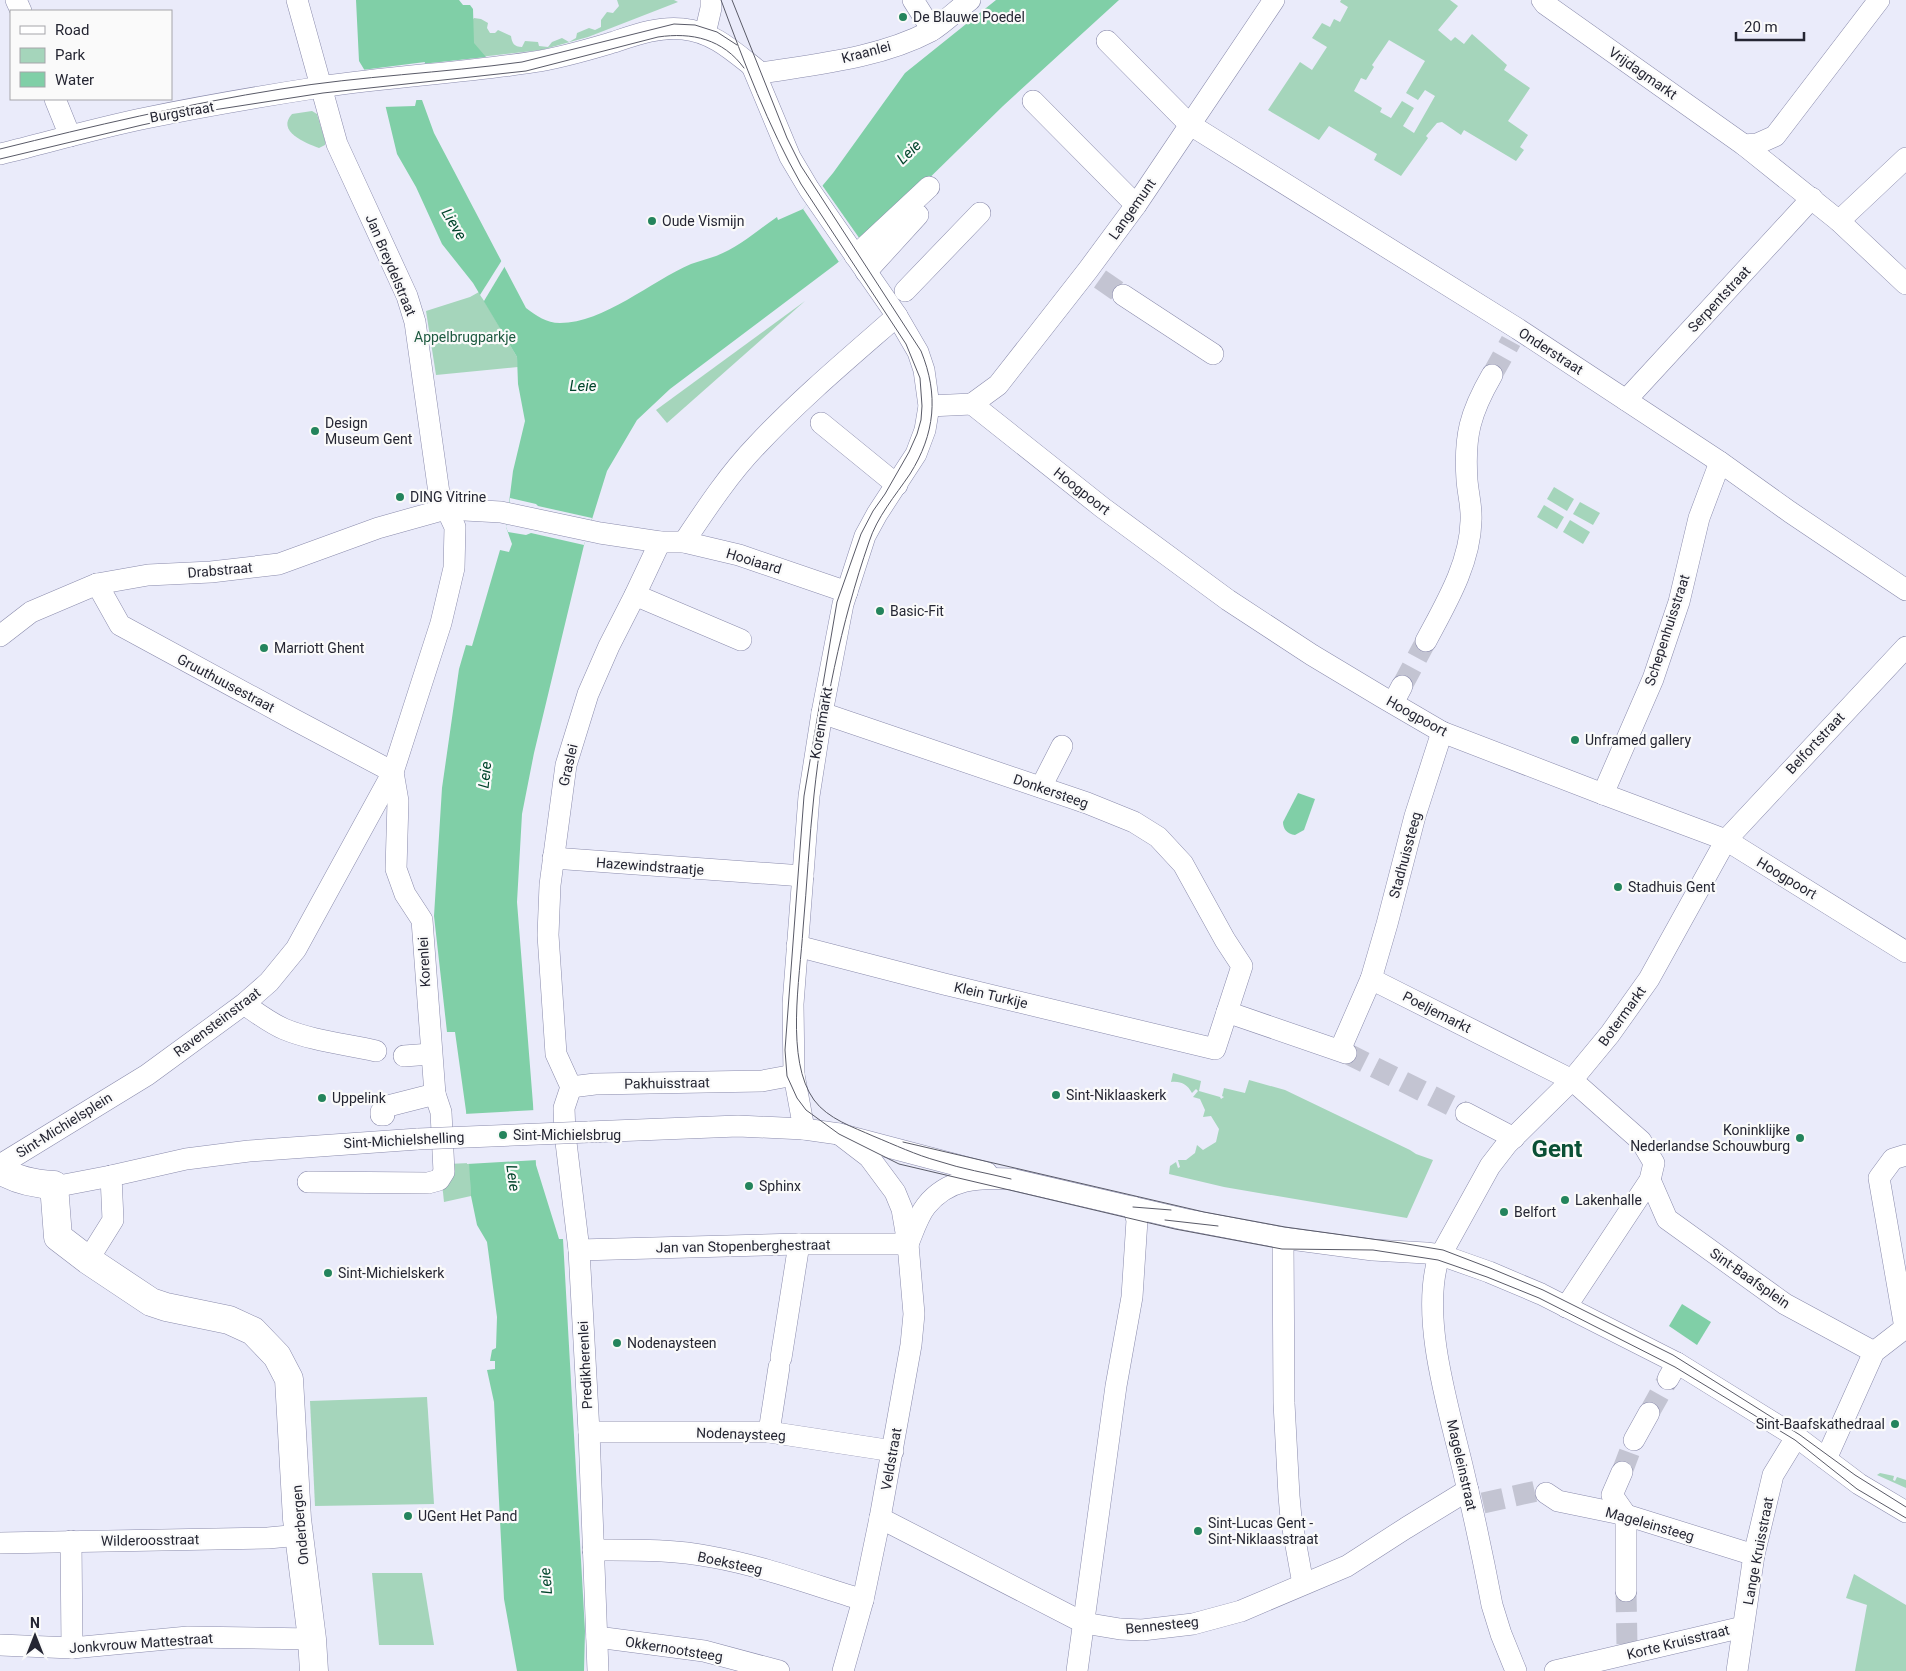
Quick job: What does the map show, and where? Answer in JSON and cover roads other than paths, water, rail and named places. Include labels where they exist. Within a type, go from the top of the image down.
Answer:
[{"type":"street","name":"Jan Breydelstraat","points":[[297,0],[337,144],[407,296],[415,322],[443,501]]},
{"type":"street","points":[[705,34],[711,0]]},
{"type":"street","points":[[912,0],[932,30]]},
{"type":"street","name":"Kraanlei","points":[[752,66],[761,72],[871,54],[932,30],[970,0]]},
{"type":"street","name":"Langemunt","points":[[972,404],[998,385],[1094,274],[1189,124],[1274,0]]},
{"type":"street","name":"Vrijdagmarkt","points":[[1542,0],[1544,4],[1744,144],[1812,198],[1906,284]]},
{"type":"street","points":[[1744,144],[1757,144],[1775,136],[1879,0]]},
{"type":"street","name":"Burgstraat","points":[[0,154],[177,112],[321,87],[506,66],[566,56],[643,33],[670,29],[683,29],[705,34],[722,42],[752,66]]},
{"type":"street","name":"Onderstraat","points":[[1108,41],[1189,124],[1514,335],[1626,400],[1906,590]]},
{"type":"street","name":"Korenmarkt","points":[[752,66],[790,156],[809,189],[897,316],[918,352],[924,370],[929,406],[925,430],[916,454],[866,536],[853,571],[846,592],[822,713],[809,796],[793,1004],[794,1075],[804,1129]]},
{"type":"street","points":[[55,100],[70,136]]},
{"type":"street","points":[[1033,101],[1136,205]]},
{"type":"street","points":[[1838,221],[1906,158]]},
{"type":"street","points":[[858,260],[928,196]]},
{"type":"street","name":"Serpentstraat","points":[[1626,400],[1812,198]]},
{"type":"street","points":[[905,291],[980,213]]},
{"type":"street","points":[[1123,295],[1213,354]]},
{"type":"street","points":[[684,542],[721,490],[756,446],[897,316]]},
{"type":"street","points":[[1426,641],[1452,587],[1467,550],[1471,522],[1466,440],[1473,410],[1492,375]]},
{"type":"street","points":[[929,406],[972,404]]},
{"type":"street","name":"Hoogpoort","points":[[972,404],[1103,508],[1228,600],[1312,654],[1398,695],[1442,732],[1726,840],[1906,952]]},
{"type":"street","points":[[793,410],[819,421],[894,490]]},
{"type":"street","name":"Schepenhuisstraat","points":[[1603,794],[1652,678],[1680,602],[1699,518],[1720,462]]},
{"type":"street","points":[[443,501],[600,533],[660,542]]},
{"type":"street","name":"Drabstraat","points":[[0,636],[31,612],[97,584],[148,575],[211,572],[279,564],[378,528],[443,501]]},
{"type":"street","name":"Korenlei","points":[[311,921],[384,767],[441,623],[454,568],[455,527],[443,501]]},
{"type":"street","name":"Hooiaard","points":[[660,542],[684,542],[739,555],[846,592]]},
{"type":"street","name":"Graslei","points":[[571,1087],[556,1054],[548,935],[550,885],[566,765],[588,694],[609,646],[660,542]]},
{"type":"street","name":"Gruuthuusestraat","points":[[97,584],[120,624],[384,767]]},
{"type":"street","points":[[635,595],[741,640]]},
{"type":"street","name":"Belfortstraat","points":[[1726,840],[1906,647]]},
{"type":"street","name":"Donkersteeg","points":[[822,713],[1041,787],[1134,822],[1158,837],[1183,864],[1225,940],[1242,966],[1227,1012]]},
{"type":"street","name":"Stadhuissteeg","points":[[1371,979],[1415,816],[1442,732]]},
{"type":"street","points":[[1041,787],[1062,746]]},
{"type":"street","name":"Korenlei","points":[[308,1182],[428,1183],[439,1180],[444,1172],[438,1103],[431,1054],[422,920],[406,894],[396,869],[398,801],[384,767]]},
{"type":"street","name":"Botermarkt","points":[[1514,1138],[1572,1080],[1610,1034],[1650,979],[1726,840]]},
{"type":"street","name":"Hazewindstraatje","points":[[553,858],[803,876]]},
{"type":"street","name":"Ravensteinstraat","points":[[128,1086],[147,1075],[244,1004],[269,982],[296,949],[311,921]]},
{"type":"street","name":"Klein Turkije","points":[[797,946],[944,984],[1215,1049],[1227,1012]]},
{"type":"street","points":[[1227,1012],[1343,1051],[1371,979]]},
{"type":"street","name":"Poeljemarkt","points":[[1371,979],[1572,1080]]},
{"type":"street","points":[[244,1004],[262,1017],[301,1035],[376,1051]]},
{"type":"street","points":[[404,1056],[431,1054]]},
{"type":"street","name":"Pakhuisstraat","points":[[571,1087],[595,1084],[762,1081],[794,1075]]},
{"type":"street","points":[[1566,1307],[1651,1175],[1654,1163],[1641,1141],[1572,1080]]},
{"type":"street","name":"Sint-Michielsplein","points":[[2,1175],[128,1086]]},
{"type":"street","name":"Predikherenlei","points":[[571,1087],[564,1108],[565,1134],[579,1250],[589,1432],[598,1671]]},
{"type":"street","points":[[384,1115],[381,1115],[381,1112],[388,1106],[438,1103]]},
{"type":"street","points":[[1466,1113],[1514,1138]]},
{"type":"street","name":"Sint-Michielshelling","points":[[2,1175],[40,1184],[64,1185],[186,1159],[250,1151],[418,1139],[738,1126],[804,1129]]},
{"type":"street","points":[[804,1129],[840,1134],[1011,1179],[1218,1226],[1283,1238],[1373,1250],[1441,1255],[1541,1294],[1566,1307],[1673,1371],[1798,1438],[1859,1484],[1906,1512]]},
{"type":"street","name":"Veldstraat","points":[[840,1134],[869,1157],[895,1192],[902,1209],[908,1244],[914,1314],[911,1345],[880,1518],[863,1600],[843,1671]]},
{"type":"street","name":"Mageleinstraat","points":[[1514,1138],[1490,1166],[1441,1255],[1434,1275],[1433,1321],[1441,1370],[1474,1500],[1492,1605],[1516,1671]]},
{"type":"street","points":[[1826,1459],[1874,1352],[1906,1329],[1879,1178],[1893,1159],[1906,1156]]},
{"type":"street","name":"Sint-Baafsplein","points":[[1651,1175],[1667,1219],[1785,1304],[1874,1352]]},
{"type":"street","points":[[54,1185],[58,1237],[88,1260],[113,1220],[111,1176]]},
{"type":"street","points":[[908,1244],[926,1206],[938,1194],[953,1184],[986,1178],[1011,1179]]},
{"type":"street","points":[[1077,1671],[1116,1386],[1132,1297],[1137,1220],[1133,1207]]},
{"type":"street","points":[[1283,1238],[1284,1404],[1289,1496],[1303,1584]]},
{"type":"street","points":[[769,1432],[799,1244]]},
{"type":"street","name":"Jan van Stopenberghestraat","points":[[579,1250],[799,1244],[908,1244]]},
{"type":"street","name":"Onderbergen","points":[[88,1260],[151,1302],[229,1320],[253,1331],[277,1356],[290,1379],[300,1535],[314,1671]]},
{"type":"street","points":[[1634,1440],[1648,1413]]},
{"type":"street","name":"Nodenaysteeg","points":[[589,1432],[769,1432],[893,1452]]},
{"type":"street","name":"Lange Kruisstraat","points":[[1737,1671],[1754,1555],[1773,1476],[1792,1444],[1798,1438]]},
{"type":"street","points":[[1622,1472],[1612,1495],[1626,1515],[1626,1591]]},
{"type":"street","name":"Mageleinsteeg","points":[[1546,1494],[1558,1501],[1626,1515],[1754,1555]]},
{"type":"street","name":"Bennesteeg","points":[[880,1518],[1084,1623],[1120,1629],[1142,1630],[1193,1624],[1241,1610],[1347,1566],[1406,1528],[1474,1500]]},
{"type":"street","name":"Wilderoosstraat","points":[[0,1543],[268,1538],[300,1535]]},
{"type":"street","points":[[71,1541],[72,1648]]},
{"type":"street","name":"Boeksteeg","points":[[593,1550],[641,1550],[710,1556],[746,1564],[863,1600]]},
{"type":"street","name":"Korte Kruisstraat","points":[[1562,1670],[1627,1651],[1743,1627]]},
{"type":"street","name":"Jonkvrouw Mattestraat","points":[[0,1645],[72,1648],[188,1637],[312,1639]]},
{"type":"street","name":"Okkernootsteeg","points":[[597,1637],[704,1651],[779,1671]]},
{"type":"water","name":"Leie","points":[[356,0],[459,0],[463,5],[470,5],[473,9],[474,43],[486,57],[403,66],[409,100],[422,100],[434,133],[526,308],[546,320],[560,323],[577,321],[610,309],[676,271],[724,253],[777,217],[778,220],[803,209],[833,173],[905,73],[996,0],[1119,0],[1003,106],[869,237],[670,389],[637,420],[607,471],[584,545],[534,753],[522,814],[517,902],[536,1165],[559,1239],[563,1239],[585,1631],[584,1671],[517,1671],[504,1599],[494,1402],[487,1370],[495,1369],[495,1361],[490,1361],[492,1350],[496,1348],[497,1317],[487,1242],[477,1225],[471,1196],[466,1111],[455,1032],[447,1032],[434,916],[442,788],[459,669],[466,645],[472,646],[500,550],[509,552],[512,544],[506,527],[513,471],[525,421],[518,384],[517,357],[473,283],[442,244],[416,187],[397,154],[385,104],[359,61]]},
{"type":"water","points":[[1298,793],[1315,799],[1304,830],[1295,835],[1286,831],[1283,822]]},
{"type":"water","points":[[1682,1304],[1711,1322],[1697,1345],[1669,1326]]},
{"type":"tunnel","points":[[1100,279],[1123,295]]},
{"type":"tunnel","points":[[1492,375],[1511,341]]},
{"type":"tunnel","points":[[1402,686],[1426,641]]},
{"type":"tunnel","points":[[1346,1053],[1466,1113]]},
{"type":"tunnel","points":[[1649,1413],[1668,1379]]},
{"type":"tunnel","points":[[1622,1472],[1634,1440]]},
{"type":"tunnel","points":[[1483,1503],[1541,1490],[1546,1493]]},
{"type":"tunnel","points":[[1626,1591],[1627,1646]]},
{"type":"tram line","points":[[721,0],[757,94],[789,162],[801,184],[906,344],[920,378],[922,406],[917,434],[909,452],[861,534],[837,602],[804,796],[785,1050],[787,1076],[797,1098],[806,1110],[839,1134],[899,1164],[1175,1229],[1282,1249],[1373,1250],[1438,1260],[1487,1277],[1539,1298],[1675,1367],[1795,1440],[1857,1489],[1906,1518]]},
{"type":"tram line","points":[[732,0],[787,138],[801,166],[921,351],[927,367],[932,399],[932,414],[925,444],[910,474],[872,533],[850,604],[834,667],[822,731],[812,812],[796,1018],[800,1063],[805,1083],[814,1100],[826,1112],[841,1122],[922,1156],[1011,1179]]},
{"type":"tram line","points":[[0,149],[210,101],[281,89],[522,62],[674,24],[695,25],[717,32],[737,45]]},
{"type":"tram line","points":[[0,159],[207,111],[323,93],[526,71],[658,37],[683,36],[706,40],[726,50],[744,68]]},
{"type":"tram line","points":[[903,1142],[1204,1212],[1285,1227],[1443,1250],[1543,1290],[1673,1355],[1800,1435],[1855,1475],[1906,1507]]},
{"type":"tram line","points":[[1133,1207],[1171,1210]]},
{"type":"tram line","points":[[1165,1220],[1218,1226]]},
{"type":"place","name":"De Blauwe Poedel","points":[[903,17]]},
{"type":"place","name":"Oude Vismijn","points":[[652,221]]},
{"type":"place","name":"Design Museum Gent","points":[[315,431]]},
{"type":"place","name":"DING Vitrine","points":[[400,497]]},
{"type":"place","name":"Basic-Fit","points":[[880,611]]},
{"type":"place","name":"Marriott Ghent","points":[[264,648]]},
{"type":"place","name":"Unframed gallery","points":[[1575,740]]},
{"type":"place","name":"Stadhuis Gent","points":[[1618,887]]},
{"type":"place","name":"Sint-Niklaaskerk","points":[[1056,1095]]},
{"type":"place","name":"Uppelink","points":[[322,1098]]},
{"type":"place","name":"Sint-Michielsbrug","points":[[503,1135]]},
{"type":"place","name":"Koninklijke Nederlandse Schouwburg","points":[[1800,1138]]},
{"type":"place","name":"Sphinx","points":[[749,1186]]},
{"type":"place","name":"Lakenhalle","points":[[1565,1200]]},
{"type":"place","name":"Belfort","points":[[1504,1212]]},
{"type":"place","name":"Sint-Michielskerk","points":[[328,1273]]},
{"type":"place","name":"Nodenaysteen","points":[[617,1343]]},
{"type":"place","name":"Sint-Baafskathedraal","points":[[1895,1424]]},
{"type":"place","name":"UGent Het Pand","points":[[408,1516]]},
{"type":"place","name":"Sint-Lucas Gent - Sint-Niklaasstraat","points":[[1198,1531]]},
{"type":"district","name":"Gent","points":[[1557,1149]]},
{"type":"water label","name":"Lieve","points":[[454,224]]},
{"type":"park label","name":"Appelbrugparkje","points":[[465,337]]}]
